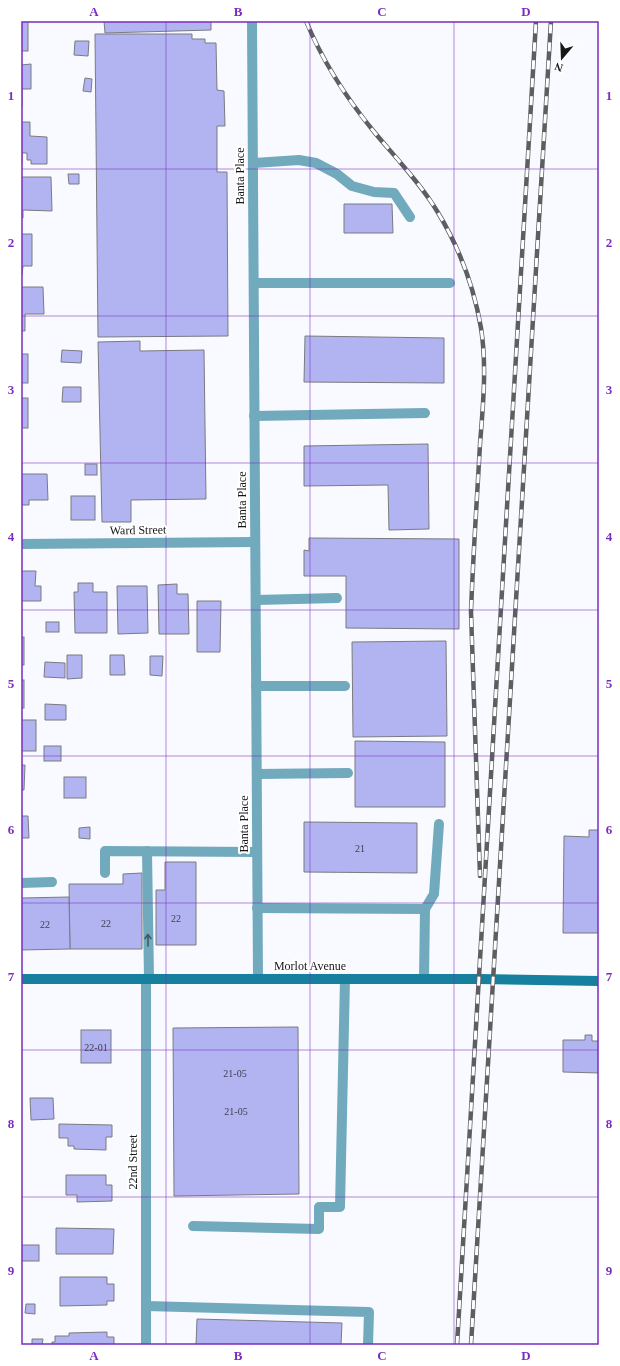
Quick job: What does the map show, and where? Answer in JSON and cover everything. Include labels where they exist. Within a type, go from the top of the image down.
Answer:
[{"type":"street","name":"Banta Place","points":[[252,21],[258,979]]},
{"type":"street","points":[[253,163],[299,160],[316,163],[337,174],[352,186],[374,192],[394,193],[410,217]]},
{"type":"street","points":[[254,283],[450,283]]},
{"type":"street","points":[[254,416],[425,413]]},
{"type":"street","name":"Ward Street","points":[[21,544],[255,542]]},
{"type":"street","points":[[256,600],[337,598]]},
{"type":"street","points":[[256,686],[345,686]]},
{"type":"street","points":[[256,774],[348,773]]},
{"type":"street","points":[[424,979],[425,909],[434,894],[439,824]]},
{"type":"street","points":[[105,873],[105,851],[257,852]]},
{"type":"street","name":"22nd Street","points":[[146,1345],[147,851]]},
{"type":"street","points":[[21,883],[52,882]]},
{"type":"street","points":[[257,908],[425,909]]},
{"type":"street","name":"Morlot Avenue","points":[[21,979],[424,979],[599,981]]},
{"type":"street","points":[[193,1226],[319,1229],[319,1207],[340,1207],[345,979]]},
{"type":"street","points":[[146,1306],[369,1312],[368,1345]]},
{"type":"building","points":[[21,21],[28,21],[28,51],[21,51]]},
{"type":"building","points":[[104,21],[211,21],[211,30],[105,33]]},
{"type":"building","points":[[95,34],[192,34],[192,39],[205,39],[205,43],[216,43],[217,90],[224,91],[225,126],[217,126],[217,172],[227,172],[228,336],[98,337]]},
{"type":"building","points":[[75,41],[89,41],[88,56],[74,55]]},
{"type":"building","points":[[31,64],[31,89],[22,89],[21,107],[21,65]]},
{"type":"building","points":[[85,78],[92,79],[91,92],[83,91]]},
{"type":"building","points":[[21,122],[30,122],[30,136],[47,137],[47,164],[31,164],[31,160],[27,160],[27,153],[22,153],[21,164]]},
{"type":"building","points":[[68,174],[79,174],[79,184],[69,184]]},
{"type":"building","points":[[21,177],[51,177],[52,211],[23,210],[23,218],[21,218]]},
{"type":"building","points":[[344,204],[392,204],[393,233],[344,233]]},
{"type":"building","points":[[21,234],[32,234],[32,266],[23,266],[22,275],[21,275]]},
{"type":"building","points":[[21,287],[43,287],[44,314],[25,314],[25,331],[21,331]]},
{"type":"building","points":[[305,336],[444,338],[444,383],[304,382]]},
{"type":"building","points":[[140,341],[140,351],[204,350],[206,499],[131,500],[131,522],[102,522],[98,342]]},
{"type":"building","points":[[62,350],[82,351],[81,363],[61,362]]},
{"type":"building","points":[[21,354],[28,354],[28,383],[21,383]]},
{"type":"building","points":[[63,387],[81,387],[81,402],[62,402]]},
{"type":"building","points":[[21,398],[28,398],[28,428],[21,428]]},
{"type":"building","points":[[428,444],[429,529],[389,530],[388,485],[304,486],[304,446]]},
{"type":"building","points":[[85,464],[97,464],[97,475],[85,475]]},
{"type":"building","points":[[21,474],[47,474],[48,500],[29,500],[29,505],[21,505]]},
{"type":"building","points":[[71,496],[95,496],[95,520],[71,520]]},
{"type":"building","points":[[309,538],[459,539],[459,629],[346,628],[346,576],[304,576],[304,550],[309,551]]},
{"type":"building","points":[[21,571],[36,571],[35,586],[41,586],[41,601],[21,601]]},
{"type":"building","points":[[78,583],[93,583],[93,592],[107,592],[107,633],[75,633],[74,592],[78,592]]},
{"type":"building","points":[[177,584],[177,594],[188,594],[189,634],[159,634],[158,585]]},
{"type":"building","points":[[117,586],[147,586],[148,633],[118,634]]},
{"type":"building","points":[[197,601],[221,601],[220,652],[197,652]]},
{"type":"building","points":[[46,622],[59,622],[59,632],[46,632]]},
{"type":"building","points":[[21,637],[24,637],[24,665],[21,665]]},
{"type":"building","points":[[446,641],[447,736],[353,737],[352,642]]},
{"type":"building","points":[[67,655],[82,655],[82,678],[67,679]]},
{"type":"building","points":[[110,655],[124,655],[125,675],[110,675]]},
{"type":"building","points":[[150,656],[163,656],[162,676],[150,675]]},
{"type":"building","points":[[45,662],[65,663],[65,678],[44,677]]},
{"type":"building","points":[[21,680],[24,680],[24,708],[21,708]]},
{"type":"building","points":[[45,704],[66,705],[66,720],[45,720]]},
{"type":"building","points":[[21,720],[36,720],[36,751],[21,751]]},
{"type":"building","points":[[355,741],[445,742],[445,807],[355,807]]},
{"type":"building","points":[[44,746],[61,746],[61,761],[44,761]]},
{"type":"building","points":[[21,765],[25,765],[24,790],[21,790]]},
{"type":"building","points":[[64,777],[86,777],[86,798],[64,798]]},
{"type":"building","points":[[21,816],[28,816],[29,838],[21,838]]},
{"type":"building","points":[[304,822],[417,823],[417,873],[304,872]]},
{"type":"building","points":[[90,827],[90,839],[79,838],[79,828]]},
{"type":"building","points":[[589,830],[599,830],[599,933],[563,933],[564,836],[589,837]]},
{"type":"building","points":[[165,862],[196,862],[196,945],[156,945],[156,890],[165,890]]},
{"type":"building","points":[[142,873],[142,949],[70,949],[69,884],[123,884],[123,874]]},
{"type":"building","points":[[69,897],[70,949],[21,950],[21,898]]},
{"type":"building","points":[[298,1027],[299,1194],[174,1196],[173,1028]]},
{"type":"building","points":[[81,1030],[111,1030],[111,1063],[81,1063]]},
{"type":"building","points":[[585,1035],[592,1035],[592,1041],[599,1041],[599,1073],[563,1072],[563,1040],[585,1040]]},
{"type":"building","points":[[30,1098],[53,1098],[54,1119],[31,1120]]},
{"type":"building","points":[[59,1124],[112,1125],[112,1137],[106,1137],[106,1150],[74,1149],[74,1146],[68,1146],[68,1138],[59,1138]]},
{"type":"building","points":[[66,1175],[106,1175],[106,1185],[112,1185],[112,1201],[77,1202],[77,1195],[66,1195]]},
{"type":"building","points":[[56,1228],[114,1229],[113,1254],[56,1254]]},
{"type":"building","points":[[21,1245],[39,1245],[39,1261],[21,1261]]},
{"type":"building","points":[[60,1277],[107,1277],[107,1284],[114,1284],[114,1301],[107,1301],[107,1305],[60,1306]]},
{"type":"building","points":[[26,1304],[35,1304],[35,1314],[25,1313]]},
{"type":"building","points":[[197,1319],[342,1323],[341,1345],[196,1345]]},
{"type":"building","points":[[107,1332],[107,1337],[114,1337],[114,1345],[52,1345],[52,1342],[55,1342],[55,1336],[69,1336],[69,1333]]},
{"type":"building","points":[[32,1339],[43,1339],[42,1345],[32,1345]]},
{"type":"railway","points":[[306,21],[336,80],[375,133],[415,181],[437,211],[459,253],[470,282],[478,313],[483,342],[484,386],[471,612],[480,876]]},
{"type":"railway","points":[[457,1345],[536,21]]},
{"type":"railway","points":[[471,1345],[551,21]]}]
